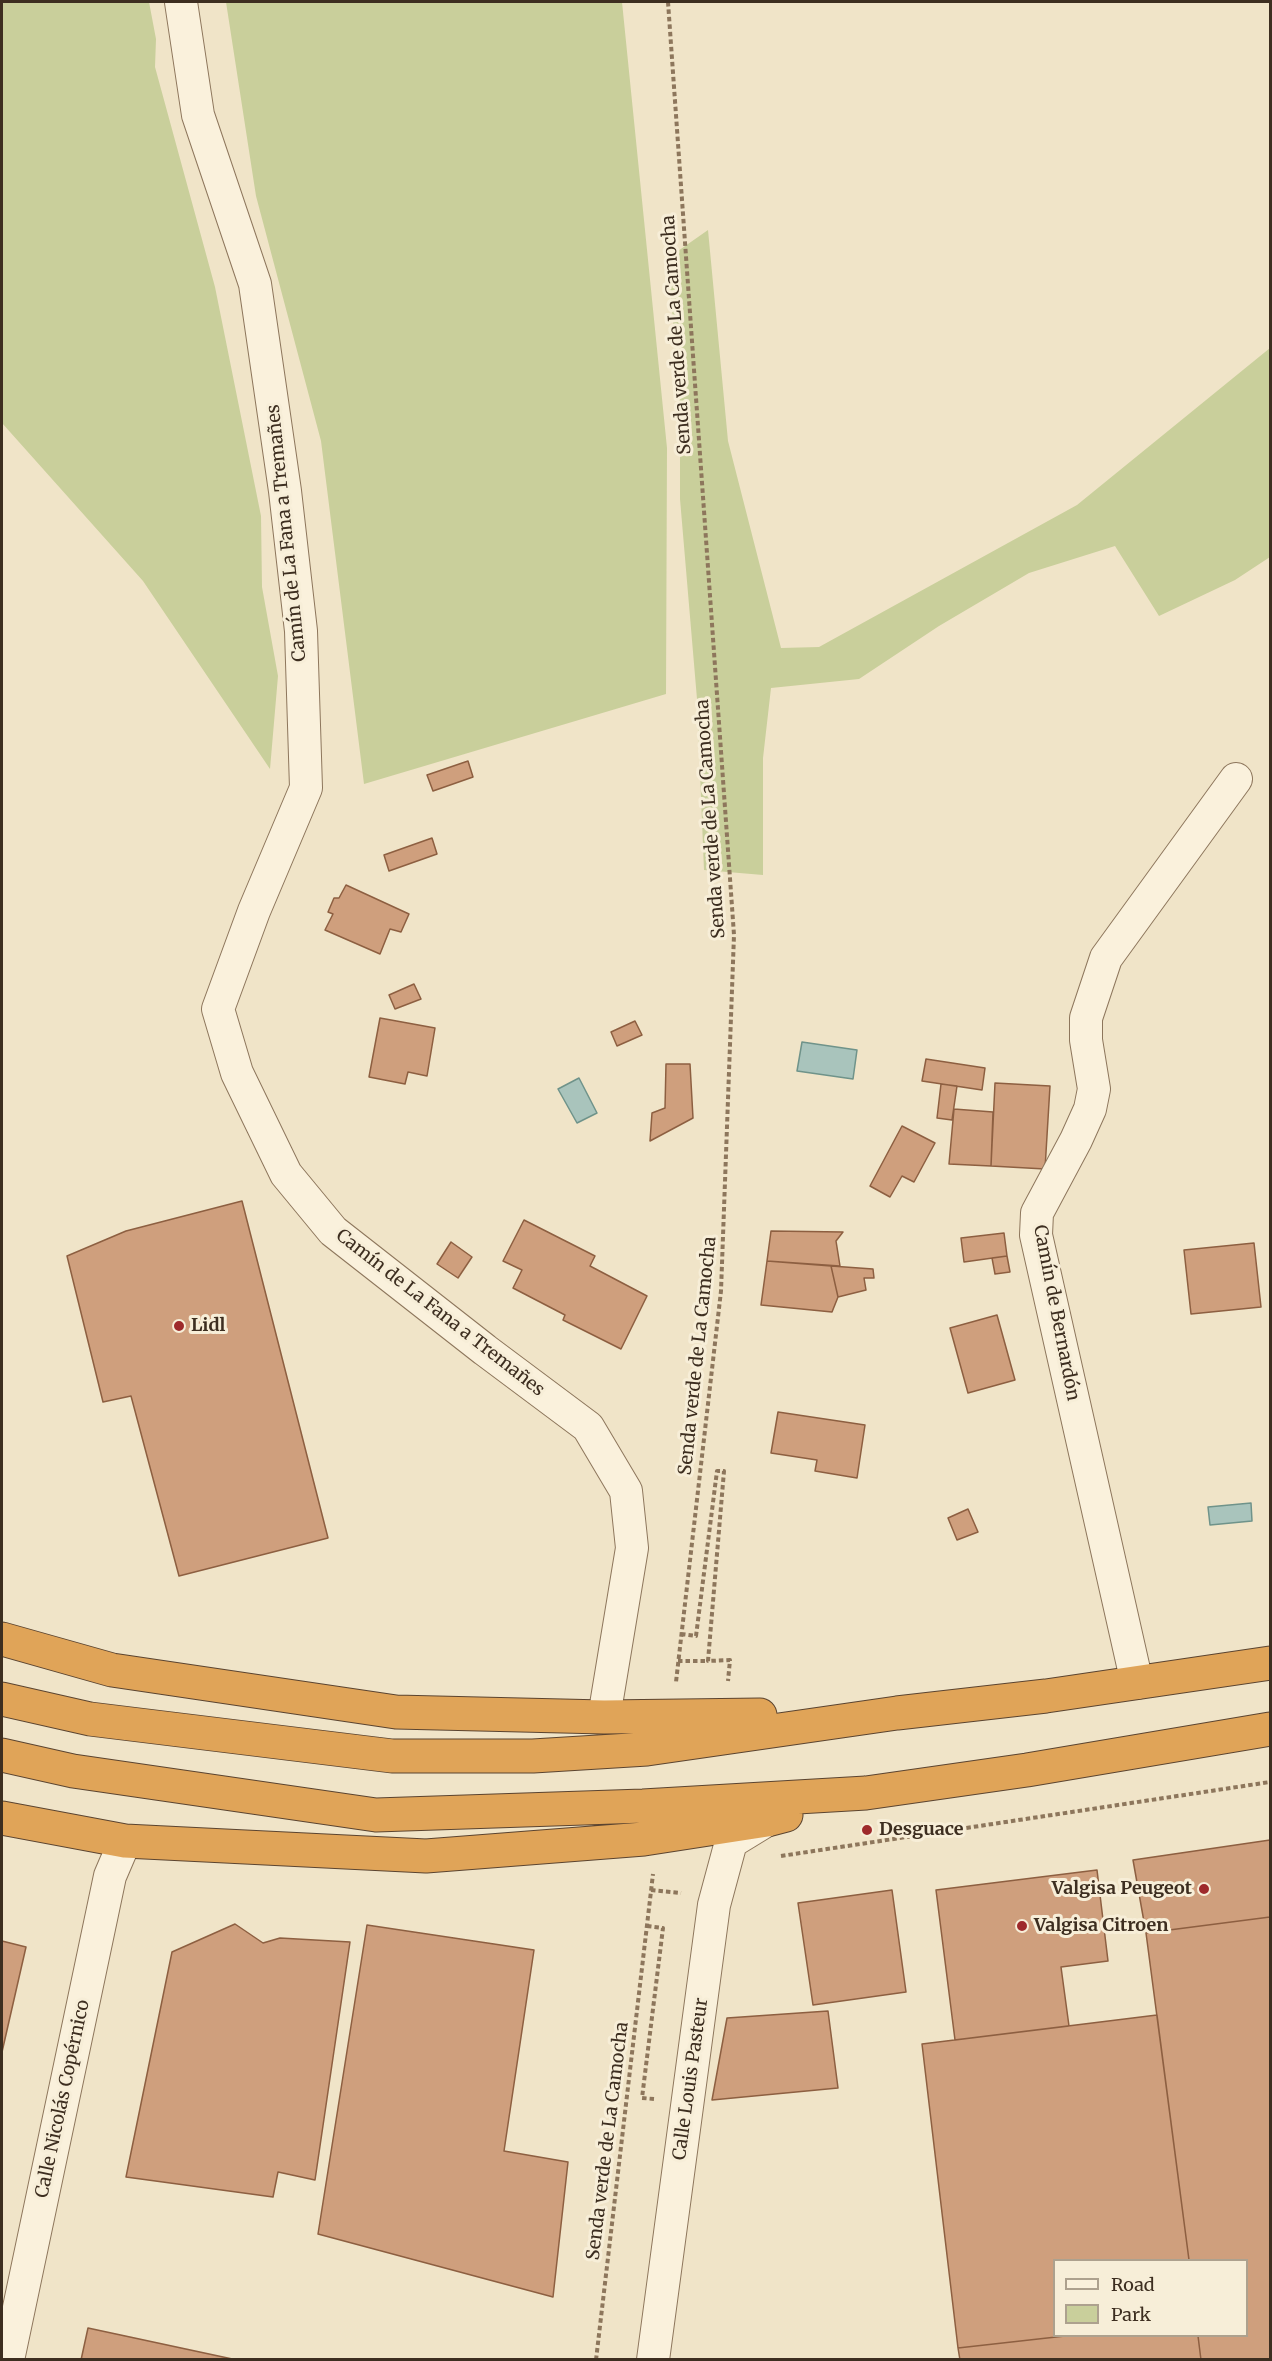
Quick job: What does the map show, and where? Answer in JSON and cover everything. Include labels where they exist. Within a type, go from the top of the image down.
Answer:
[{"type":"highway","points":[[2,1639],[112,1670],[396,1712],[604,1717],[897,1713]]},
{"type":"highway","points":[[2,1699],[90,1719],[392,1756],[532,1756],[647,1749],[897,1713],[1046,1696],[1270,1663]]},
{"type":"highway","points":[[2,1755],[73,1771],[376,1815],[643,1806],[866,1793],[1027,1770],[1270,1729]]},
{"type":"highway","points":[[2,1818],[125,1841],[426,1856],[644,1839],[767,1820],[866,1793]]},
{"type":"street","name":"Camín de La Fana a Tremañes","points":[[181,2],[198,115],[255,284],[285,491],[301,631],[306,788],[254,911],[218,1009],[237,1073],[286,1174],[333,1232],[485,1350],[588,1426],[626,1491],[632,1548],[604,1717]]},
{"type":"street","name":"Camín de Bernardón","points":[[1137,1683],[1036,1235],[1037,1214],[1090,1109],[1094,1089],[1086,1040],[1086,1018],[1106,958],[1236,779]]},
{"type":"street","name":"Calle Louis Pasteur","points":[[653,2360],[714,1905],[731,1842],[767,1820]]},
{"type":"street","name":"Calle Nicolás Copérnico","points":[[8,2360],[111,1876],[125,1841]]},
{"type":"path","name":"Senda verde de La Camocha","points":[[668,2],[734,935],[722,1292],[675,1687]]},
{"type":"path","name":"Senda verde de La Camocha","points":[[681,1635],[696,1636],[717,1471],[724,1471],[708,1661]]},
{"type":"path","points":[[678,1661],[730,1660],[728,1684]]},
{"type":"path","points":[[777,1856],[1270,1782]]},
{"type":"path","name":"Senda verde de La Camocha","points":[[596,2360],[653,1870]]},
{"type":"path","points":[[651,1890],[681,1893],[714,1905]]},
{"type":"path","points":[[679,1904],[681,1893]]},
{"type":"path","name":"Senda verde de La Camocha","points":[[647,1926],[663,1928],[642,2098],[654,2099],[656,2088]]},
{"type":"green space","points":[[2,2],[149,2],[156,39],[155,67],[215,287],[261,516],[262,587],[278,676],[270,769],[143,581],[2,423]]},
{"type":"green space","points":[[226,2],[622,2],[667,448],[666,694],[364,784],[321,441],[256,196]]},
{"type":"green space","points":[[708,230],[728,441],[781,648],[819,647],[1077,505],[1270,348],[1270,557],[1235,580],[1159,616],[1115,546],[1029,573],[939,626],[859,679],[771,688],[763,758],[763,875],[704,870],[697,699],[680,499],[680,409],[668,258]]},
{"type":"water","points":[[802,1042],[857,1050],[853,1079],[797,1071]]},
{"type":"water","points":[[579,1078],[597,1113],[577,1123],[558,1089]]},
{"type":"water","points":[[1251,1503],[1252,1521],[1210,1525],[1208,1507]]},
{"type":"building","points":[[468,761],[473,777],[433,791],[427,775]]},
{"type":"building","points":[[432,838],[437,854],[389,871],[384,855]]},
{"type":"building","points":[[346,885],[409,914],[401,932],[390,929],[380,954],[325,930],[333,914],[328,912],[334,898],[339,898]]},
{"type":"building","points":[[414,984],[421,999],[395,1009],[389,995]]},
{"type":"building","points":[[380,1018],[435,1028],[427,1076],[408,1072],[405,1084],[369,1077]]},
{"type":"building","points":[[635,1021],[642,1035],[617,1046],[611,1032]]},
{"type":"building","points":[[926,1059],[985,1068],[982,1090],[922,1081]]},
{"type":"building","points":[[666,1064],[690,1064],[693,1118],[650,1141],[652,1113],[665,1108]]},
{"type":"building","points":[[995,1083],[1050,1086],[1045,1169],[991,1166]]},
{"type":"building","points":[[941,1084],[957,1086],[952,1120],[937,1118]]},
{"type":"building","points":[[954,1109],[993,1112],[991,1166],[949,1164]]},
{"type":"building","points":[[902,1126],[935,1143],[914,1182],[902,1176],[890,1197],[870,1186]]},
{"type":"building","name":"Lidl","points":[[242,1201],[328,1538],[179,1576],[131,1396],[103,1402],[67,1256],[126,1231]]},
{"type":"building","points":[[524,1220],[595,1256],[590,1266],[647,1296],[621,1349],[563,1320],[565,1315],[513,1288],[522,1270],[503,1261]]},
{"type":"building","points":[[771,1231],[843,1232],[836,1241],[840,1266],[767,1261]]},
{"type":"building","points":[[1004,1233],[1007,1256],[964,1262],[961,1238]]},
{"type":"building","points":[[451,1242],[472,1257],[458,1278],[437,1264]]},
{"type":"building","points":[[1254,1243],[1261,1307],[1191,1314],[1184,1250]]},
{"type":"building","points":[[1007,1256],[1010,1272],[995,1274],[992,1258]]},
{"type":"building","points":[[767,1261],[831,1266],[838,1297],[832,1312],[761,1305]]},
{"type":"building","points":[[831,1266],[873,1269],[874,1278],[864,1278],[866,1290],[838,1297]]},
{"type":"building","points":[[997,1315],[1015,1380],[968,1393],[950,1328]]},
{"type":"building","points":[[778,1412],[865,1425],[857,1478],[815,1471],[817,1460],[771,1453]]},
{"type":"building","points":[[968,1509],[978,1532],[957,1540],[948,1518]]},
{"type":"building","name":"Valgisa Peugeot","points":[[1270,1840],[1270,1917],[1146,1933],[1133,1860]]},
{"type":"building","name":"Valgisa Citroen","points":[[1097,1870],[1108,1961],[1061,1967],[1069,2026],[955,2040],[936,1890]]},
{"type":"building","points":[[892,1890],[906,1992],[813,2005],[798,1903]]},
{"type":"building","points":[[1270,1917],[1270,2360],[1201,2360],[1198,2337],[1248,2337],[1248,2259],[1189,2259],[1146,1933]]},
{"type":"building","points":[[235,1924],[263,1943],[280,1938],[350,1942],[315,2180],[278,2172],[273,2197],[126,2177],[172,1952]]},
{"type":"building","points":[[367,1925],[534,1950],[504,2151],[568,2162],[553,2297],[318,2234]]},
{"type":"building","points":[[2,1941],[26,1947],[2,2052]]},
{"type":"building","points":[[828,2011],[838,2088],[712,2100],[727,2018]]},
{"type":"building","points":[[1157,2015],[1189,2259],[1053,2259],[1053,2337],[1056,2337],[958,2348],[922,2044]]},
{"type":"building","points":[[88,2328],[237,2360],[81,2360]]},
{"type":"building","points":[[1056,2337],[1198,2337],[1201,2360],[960,2360],[958,2348]]},
{"type":"place","name":"Lidl","points":[[179,1326]]},
{"type":"place","name":"Desguace","points":[[867,1830]]},
{"type":"place","name":"Valgisa Peugeot","points":[[1204,1889]]},
{"type":"place","name":"Valgisa Citroen","points":[[1022,1926]]}]
